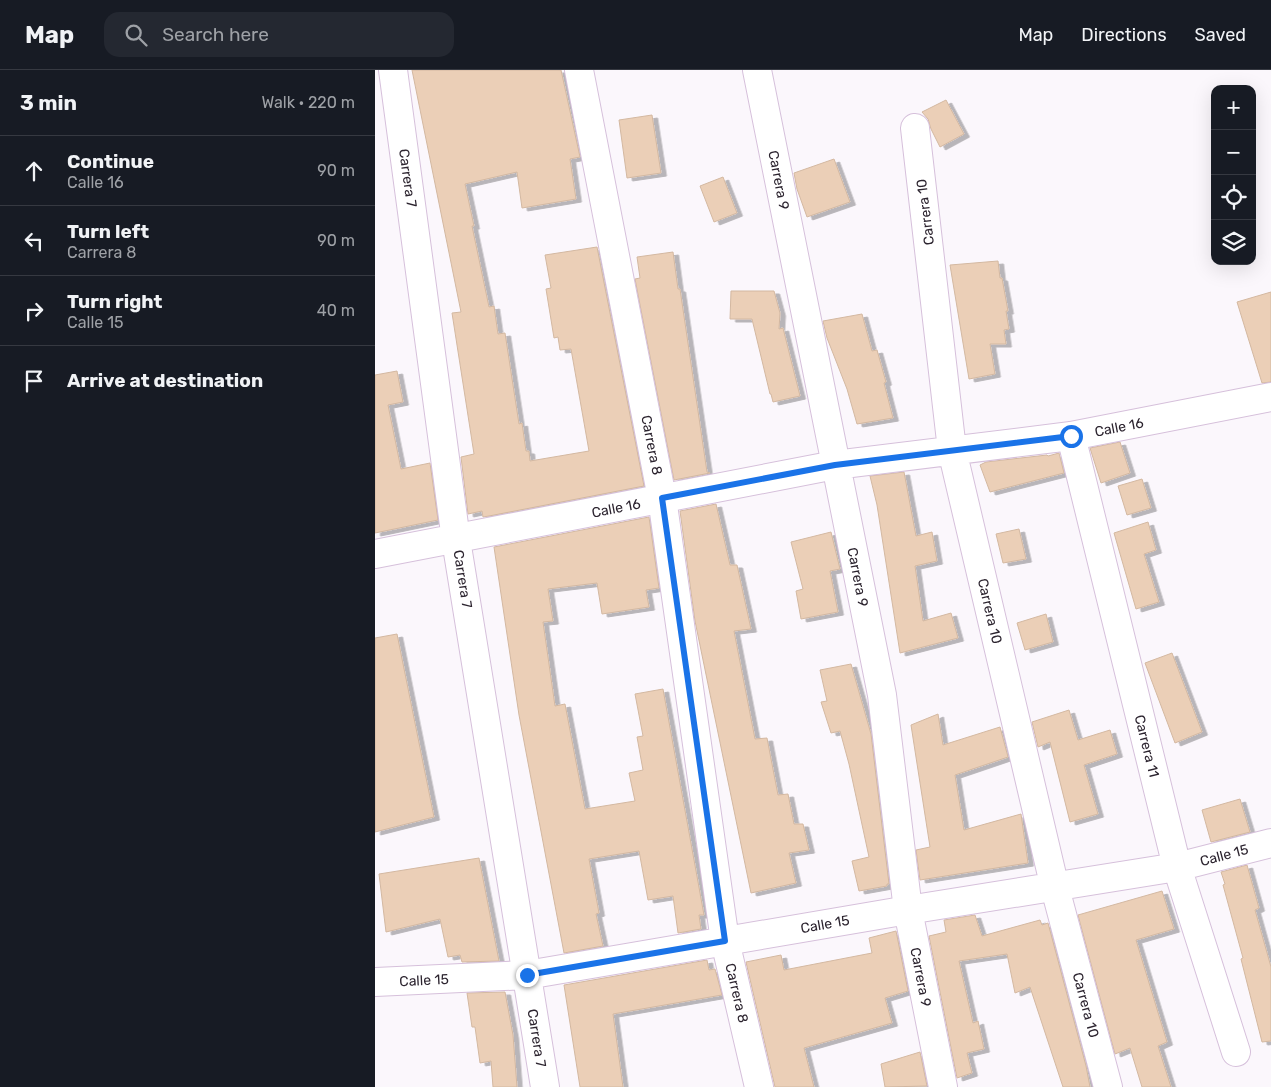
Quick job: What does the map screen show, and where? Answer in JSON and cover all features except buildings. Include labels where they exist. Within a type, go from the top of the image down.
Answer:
[{"type":"street","name":"Carrera 7","points":[[393,70],[456,540],[545,1087]]},
{"type":"street","name":"Carrera 8","points":[[579,70],[662,498],[725,941],[759,1087]]},
{"type":"street","name":"Carrera 9","points":[[757,70],[882,695],[908,910],[943,1087]]},
{"type":"street","name":"Carrera 10","points":[[915,128],[953,450],[1055,888],[1108,1087]]},
{"type":"street","name":"Calle 16","points":[[375,554],[456,540],[835,465],[1071,436],[1271,397]]},
{"type":"street","name":"Carrera 11","points":[[1071,436],[1177,867],[1236,1052]]},
{"type":"street","name":"Calle 15","points":[[375,982],[527,975],[908,910],[1177,867],[1271,843]]},
{"type":"route","points":[[527,975],[725,941],[662,498],[835,465],[1071,436]]}]
